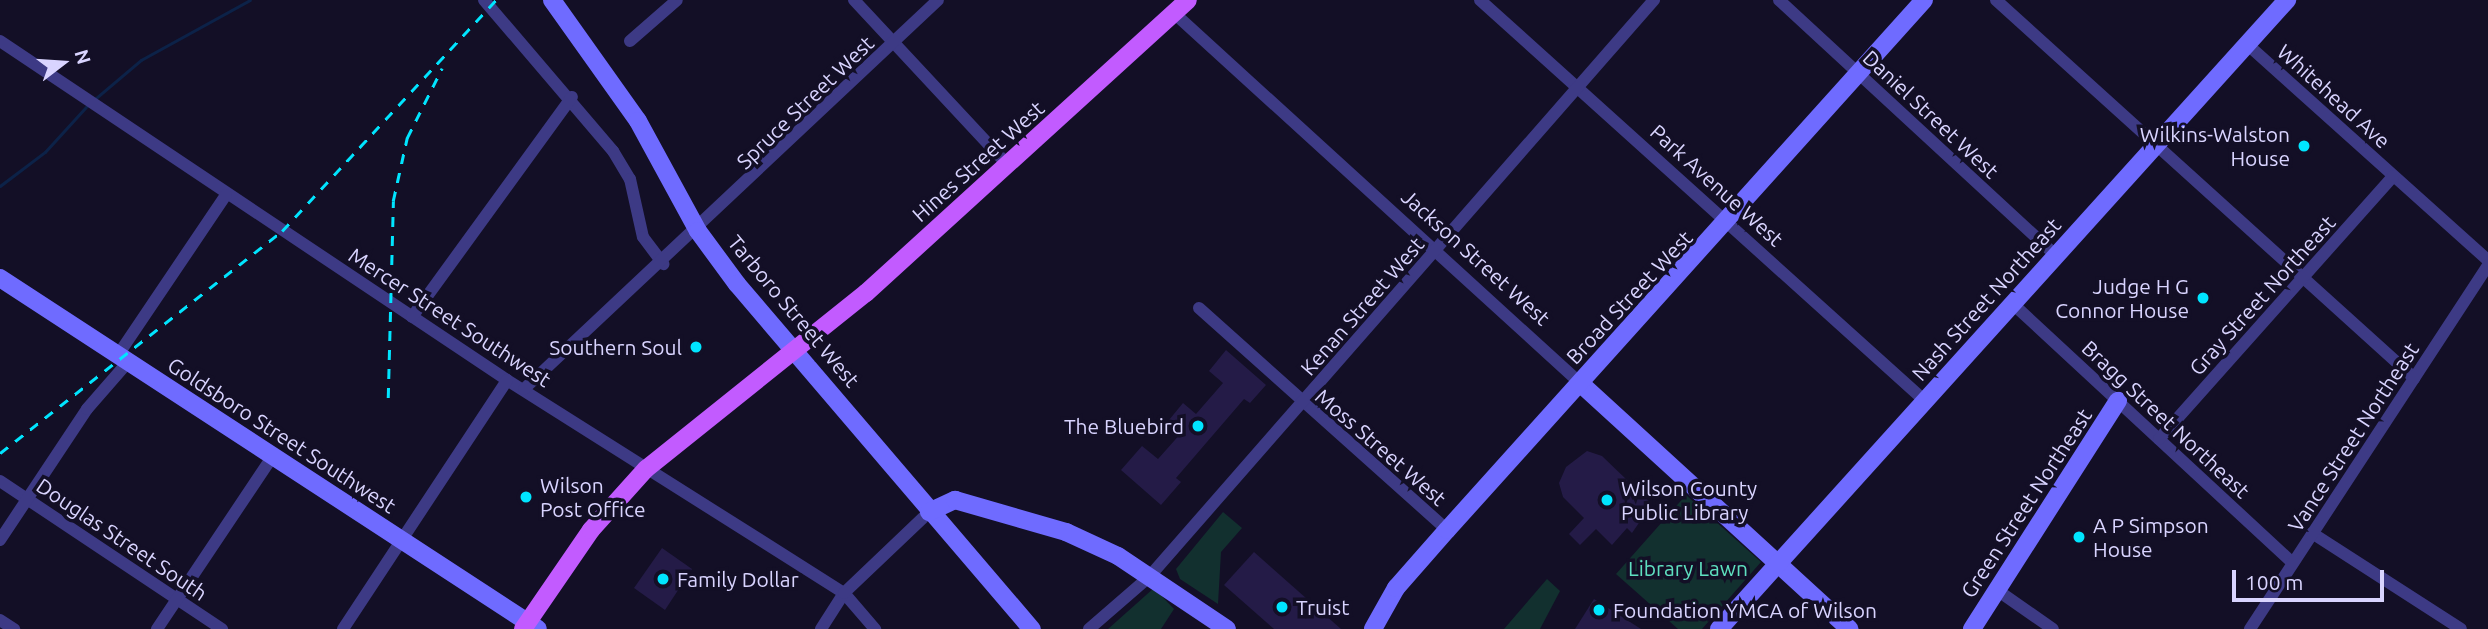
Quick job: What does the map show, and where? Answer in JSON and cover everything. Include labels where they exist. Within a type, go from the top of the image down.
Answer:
[{"type":"main road","name":"Hines Street West","points":[[530,627],[591,530],[646,469],[795,350],[1008,165],[1188,0]]},
{"type":"street","points":[[484,0],[572,97],[631,179],[643,237],[663,264]]},
{"type":"street","name":"Tarboro Street West","points":[[552,0],[638,121],[698,231],[929,512],[947,529],[1032,629]]},
{"type":"street","points":[[630,41],[677,0]]},
{"type":"street","points":[[854,0],[1008,165]]},
{"type":"street","name":"Spruce Street West","points":[[524,389],[663,264],[938,0]]},
{"type":"street","name":"Park Avenue West","points":[[1480,0],[1925,401]]},
{"type":"street","name":"Kenan Street West","points":[[1089,629],[1149,577],[1303,405],[1654,0]]},
{"type":"street","name":"Daniel Street West","points":[[1779,0],[2056,256]]},
{"type":"street","name":"Broad Street West","points":[[1373,629],[1396,588],[1729,222],[1924,0]]},
{"type":"street","points":[[1996,0],[2414,378]]},
{"type":"street","name":"Nash Street Northeast","points":[[1719,629],[2287,0]]},
{"type":"street","name":"Jackson Street West","points":[[1174,13],[1849,629]]},
{"type":"street","name":"Mercer Street Southwest","points":[[0,41],[226,195],[507,380],[844,593],[875,629]]},
{"type":"street","name":"Whitehead Ave","points":[[2248,45],[2488,260]]},
{"type":"street","points":[[412,317],[572,97]]},
{"type":"street","name":"Gray Street Northeast","points":[[2159,439],[2393,176]]},
{"type":"street","points":[[0,540],[123,358],[226,195]]},
{"type":"street","name":"Vance Street Northeast","points":[[2250,629],[2488,265]]},
{"type":"street","name":"Goldsboro Street Southwest","points":[[0,278],[402,540],[530,627]]},
{"type":"street","name":"Bragg Street Northeast","points":[[2013,304],[2294,563]]},
{"type":"street","name":"Moss Street West","points":[[1199,307],[1303,405],[1447,530]]},
{"type":"street","points":[[343,629],[507,380]]},
{"type":"street","name":"Green Street Northeast","points":[[1972,629],[2118,401]]},
{"type":"street","points":[[157,629],[273,456]]},
{"type":"street","name":"Douglas Street South","points":[[0,481],[222,629]]},
{"type":"street","points":[[821,629],[844,593],[929,512],[955,500],[1078,537],[1149,577],[1227,629]]},
{"type":"street","points":[[947,529],[959,514],[981,507]]},
{"type":"street","points":[[2312,533],[2460,629]]},
{"type":"street","points":[[1997,590],[2053,629]]},
{"type":"street","points":[[0,620],[14,629]]},
{"type":"green space","name":"Library Lawn","points":[[1686,495],[1761,562],[1702,629],[1678,629],[1616,574]]},
{"type":"green space","points":[[1223,512],[1242,528],[1221,552],[1218,604],[1180,579],[1176,569]]},
{"type":"green space","points":[[1547,579],[1560,591],[1540,629],[1504,629]]},
{"type":"green space","points":[[1154,588],[1174,609],[1161,629],[1108,629]]},
{"type":"building","name":"The Bluebird","points":[[1226,350],[1266,385],[1250,403],[1244,399],[1176,478],[1181,482],[1161,505],[1121,470],[1142,446],[1158,459],[1182,432],[1169,420],[1183,403],[1196,414],[1223,383],[1209,371]]},
{"type":"building","name":"Wilson County Public Library","points":[[1587,451],[1602,456],[1652,504],[1632,533],[1627,528],[1612,545],[1596,529],[1580,545],[1569,534],[1584,518],[1563,497],[1559,483],[1566,467]]},
{"type":"building","name":"Family Dollar","points":[[662,548],[692,569],[665,610],[634,588]]},
{"type":"building","name":"Truist","points":[[1254,552],[1341,629],[1274,629],[1224,585]]},
{"type":"building","name":"Foundation YMCA of Wilson","points":[[1594,599],[1641,629],[1575,629]]},
{"type":"waterway","points":[[95,99],[141,60],[250,0]]},
{"type":"waterway","points":[[0,186],[45,152],[87,106]]},
{"type":"railway","points":[[0,453],[282,231],[496,0]]},
{"type":"railway","points":[[388,398],[393,201],[407,138],[442,68]]},
{"type":"place","name":"Wilkins-Walston House","points":[[2304,146]]},
{"type":"place","name":"Judge H G Connor House","points":[[2203,298]]},
{"type":"place","name":"Southern Soul","points":[[696,347]]},
{"type":"place","name":"The Bluebird","points":[[1198,426]]},
{"type":"place","name":"Wilson Post Office","points":[[526,497]]},
{"type":"place","name":"Wilson County Public Library","points":[[1607,500]]},
{"type":"place","name":"A P Simpson House","points":[[2079,537]]},
{"type":"place","name":"Family Dollar","points":[[663,579]]},
{"type":"place","name":"Truist","points":[[1282,607]]},
{"type":"place","name":"Foundation YMCA of Wilson","points":[[1599,610]]}]
